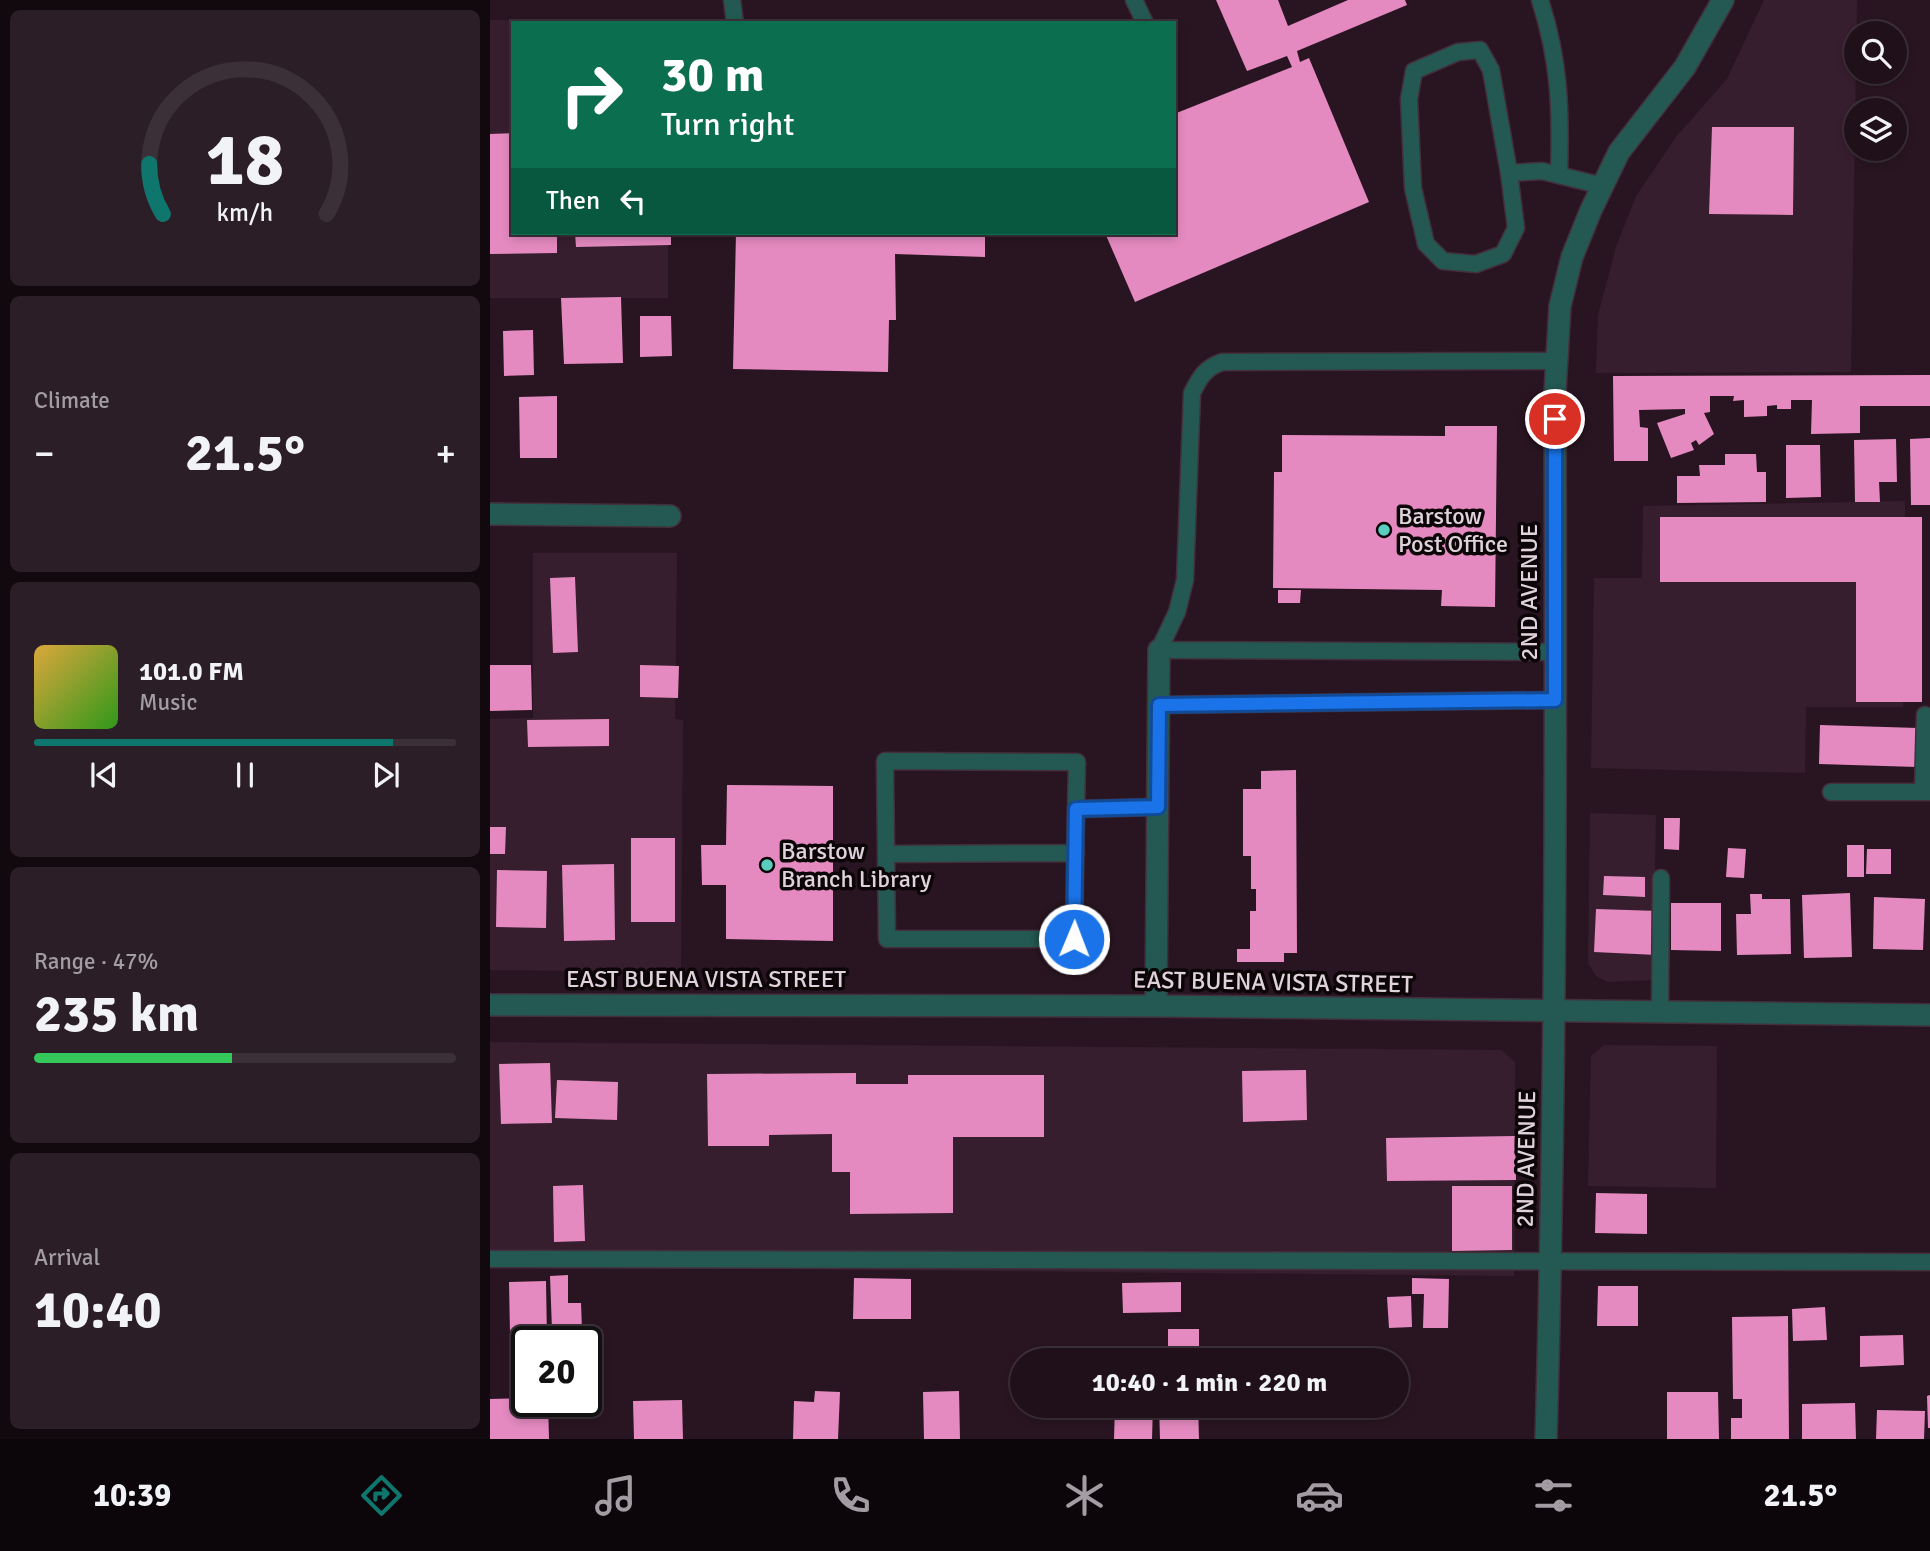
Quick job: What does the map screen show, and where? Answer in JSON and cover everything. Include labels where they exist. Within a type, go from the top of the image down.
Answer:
[{"type":"street","name":"2ND AVENUE","points":[[1546,1439],[1554,1012],[1556,361],[1560,306],[1569,269],[1591,210],[1619,152],[1685,67],[1723,0]]},
{"type":"street","points":[[490,514],[670,516]]},
{"type":"street","points":[[1156,1006],[1159,650]]},
{"type":"street","name":"EAST BUENA VISTA STREET","points":[[490,1005],[1156,1006],[1930,1014]]},
{"type":"lane","points":[[732,0],[735,21]]},
{"type":"lane","points":[[1134,0],[1144,21]]},
{"type":"lane","points":[[1540,0],[1552,38],[1561,111],[1559,175]]},
{"type":"lane","points":[[1480,50],[1490,70],[1509,173],[1516,228],[1503,254],[1476,264],[1443,261],[1426,244],[1413,188],[1409,99],[1414,71],[1458,52],[1480,50]]},
{"type":"lane","points":[[1509,173],[1542,171],[1603,186]]},
{"type":"lane","points":[[1555,652],[1159,650],[1177,612],[1185,580],[1192,393],[1209,367],[1222,362],[1556,361]]},
{"type":"lane","points":[[1159,705],[1555,700]]},
{"type":"lane","points":[[1832,792],[1926,792],[1925,715]]},
{"type":"lane","points":[[885,761],[1077,762],[1076,853],[1074,939],[887,939],[885,761]]},
{"type":"lane","points":[[1076,809],[1158,807]]},
{"type":"lane","points":[[886,854],[1076,853]]},
{"type":"lane","points":[[1660,1013],[1661,878]]},
{"type":"lane","points":[[490,1259],[1930,1262]]},
{"type":"shaded area","points":[[1764,0],[1857,0],[1857,21],[1844,21],[1844,84],[1856,84],[1855,98],[1844,98],[1844,161],[1854,161],[1851,372],[1596,373],[1598,315],[1616,247],[1636,196],[1676,137],[1727,79]]},
{"type":"shaded area","points":[[490,20],[580,21],[511,21],[511,235],[668,235],[668,298],[490,298]]},
{"type":"shaded area","points":[[1905,501],[1903,707],[1806,707],[1805,773],[1591,768],[1594,578],[1642,578],[1643,506]]},
{"type":"shaded area","points":[[533,553],[677,553],[675,719],[683,720],[681,972],[490,970],[490,719],[533,718]]},
{"type":"shaded area","points":[[1590,813],[1656,815],[1653,980],[1608,982],[1596,976],[1588,963]]},
{"type":"shaded area","points":[[490,1042],[1501,1050],[1515,1062],[1514,1276],[490,1266]]},
{"type":"shaded area","points":[[1604,1045],[1717,1046],[1716,1188],[1588,1186],[1591,1056]]},
{"type":"building","points":[[1216,0],[1278,0],[1288,26],[1348,0],[1405,0],[1407,5],[1297,51],[1300,62],[1309,58],[1369,202],[1135,302],[1106,235],[1176,235],[1176,113],[1292,67],[1287,56],[1247,71]]},
{"type":"building","points":[[1712,127],[1794,127],[1793,215],[1709,214]]},
{"type":"building","points":[[511,133],[511,235],[557,235],[557,253],[490,254],[490,134]]},
{"type":"building","points":[[575,235],[671,235],[671,245],[576,247]]},
{"type":"building","points":[[736,235],[985,235],[985,257],[895,254],[896,320],[889,320],[888,372],[733,369]]},
{"type":"building","points":[[621,297],[623,363],[564,364],[561,298]]},
{"type":"building","points":[[640,316],[671,316],[672,356],[640,357]]},
{"type":"building","points":[[533,330],[534,375],[504,376],[503,331]]},
{"type":"building","points":[[1930,375],[1930,406],[1860,406],[1860,433],[1811,434],[1812,400],[1791,400],[1791,409],[1777,409],[1777,405],[1767,406],[1767,416],[1744,417],[1744,400],[1733,401],[1734,396],[1710,396],[1710,412],[1704,413],[1714,434],[1699,445],[1696,440],[1691,443],[1694,450],[1671,458],[1657,423],[1685,414],[1685,409],[1639,410],[1640,427],[1648,428],[1648,461],[1614,461],[1613,376]]},
{"type":"building","points":[[557,396],[557,458],[520,458],[519,397]]},
{"type":"building","name":"Barstow Post Office","points":[[1445,426],[1497,426],[1495,607],[1441,606],[1442,590],[1273,588],[1274,472],[1282,472],[1282,435],[1445,436]]},
{"type":"building","points":[[1930,438],[1930,505],[1911,505],[1910,439]]},
{"type":"building","points":[[1896,439],[1897,482],[1879,482],[1880,502],[1855,502],[1854,440]]},
{"type":"building","points":[[1786,445],[1820,445],[1821,497],[1786,498]]},
{"type":"building","points":[[1725,454],[1756,454],[1757,472],[1766,472],[1766,502],[1677,503],[1677,476],[1700,476],[1699,465],[1725,465]]},
{"type":"building","points":[[1660,517],[1922,517],[1922,702],[1856,702],[1856,582],[1660,582]]},
{"type":"building","points":[[575,577],[578,652],[553,653],[550,578]]},
{"type":"building","points":[[1278,590],[1301,590],[1300,603],[1278,603]]},
{"type":"building","points":[[490,665],[531,665],[532,710],[490,711]]},
{"type":"building","points":[[640,665],[679,666],[678,698],[640,697]]},
{"type":"building","points":[[609,719],[609,746],[528,747],[527,720]]},
{"type":"building","points":[[1820,725],[1918,728],[1917,767],[1819,764]]},
{"type":"building","points":[[1296,770],[1297,953],[1284,953],[1284,962],[1237,962],[1237,949],[1250,949],[1250,911],[1256,911],[1256,889],[1251,889],[1251,856],[1243,856],[1243,789],[1261,789],[1261,771]]},
{"type":"building","name":"Barstow Branch Library","points":[[727,785],[833,786],[833,941],[726,939],[726,885],[702,885],[701,845],[726,845]]},
{"type":"building","points":[[1664,818],[1680,818],[1679,850],[1664,849]]},
{"type":"building","points":[[490,827],[506,827],[505,854],[490,854]]},
{"type":"building","points":[[631,838],[675,838],[675,922],[631,922]]},
{"type":"building","points":[[1847,845],[1864,845],[1864,877],[1847,877]]},
{"type":"building","points":[[1728,848],[1746,849],[1744,878],[1726,877]]},
{"type":"building","points":[[1867,849],[1891,849],[1891,874],[1866,874]]},
{"type":"building","points":[[614,864],[615,940],[564,941],[562,865]]},
{"type":"building","points":[[497,870],[547,871],[546,928],[496,927]]},
{"type":"building","points":[[1604,876],[1645,877],[1645,897],[1603,895]]},
{"type":"building","points":[[1850,893],[1852,957],[1804,958],[1802,895]]},
{"type":"building","points":[[1750,894],[1762,894],[1762,899],[1790,899],[1791,954],[1737,955],[1736,914],[1751,914]]},
{"type":"building","points":[[1874,897],[1925,899],[1923,950],[1873,949]]},
{"type":"building","points":[[1671,903],[1721,903],[1721,951],[1671,950]]},
{"type":"building","points":[[1596,909],[1659,911],[1657,955],[1594,952]]},
{"type":"building","points":[[550,1063],[552,1123],[501,1124],[499,1064]]},
{"type":"building","points":[[1306,1070],[1307,1120],[1243,1122],[1242,1071]]},
{"type":"building","points":[[856,1073],[856,1084],[908,1084],[908,1075],[1044,1075],[1044,1137],[953,1137],[953,1213],[850,1214],[850,1172],[832,1172],[832,1134],[769,1135],[769,1146],[708,1146],[707,1074]]},
{"type":"building","points":[[557,1080],[618,1082],[617,1120],[555,1118]]},
{"type":"building","points":[[1515,1136],[1516,1180],[1387,1181],[1386,1138]]},
{"type":"building","points":[[583,1185],[585,1241],[554,1242],[553,1186]]},
{"type":"building","points":[[1452,1186],[1512,1186],[1512,1250],[1452,1251]]},
{"type":"building","points":[[1596,1193],[1647,1194],[1647,1234],[1595,1233]]},
{"type":"building","points":[[568,1275],[568,1303],[581,1303],[582,1326],[552,1326],[550,1276]]},
{"type":"building","points":[[854,1278],[911,1279],[911,1319],[853,1319]]},
{"type":"building","points":[[1412,1278],[1449,1279],[1448,1328],[1423,1328],[1424,1294],[1412,1294]]},
{"type":"building","points":[[546,1281],[547,1326],[511,1326],[511,1387],[509,1282]]},
{"type":"building","points":[[1181,1282],[1181,1312],[1123,1313],[1122,1283]]},
{"type":"building","points":[[1598,1286],[1638,1286],[1638,1326],[1597,1326]]},
{"type":"building","points":[[1411,1296],[1412,1327],[1389,1328],[1387,1297]]},
{"type":"building","points":[[1825,1307],[1827,1340],[1793,1341],[1792,1309]]},
{"type":"building","points":[[1788,1316],[1789,1439],[1731,1439],[1731,1418],[1742,1418],[1742,1399],[1733,1399],[1732,1317]]},
{"type":"building","points":[[1168,1329],[1199,1329],[1199,1348],[1168,1348]]},
{"type":"building","points":[[1903,1335],[1904,1365],[1860,1367],[1860,1336]]},
{"type":"building","points":[[815,1391],[840,1392],[838,1439],[793,1439],[794,1401],[814,1402]]},
{"type":"building","points":[[959,1391],[960,1439],[924,1439],[923,1392]]},
{"type":"building","points":[[1667,1392],[1718,1392],[1719,1439],[1667,1439]]},
{"type":"building","points":[[1930,1395],[1930,1428],[1928,1428],[1927,1396]]},
{"type":"building","points":[[511,1398],[511,1417],[548,1417],[549,1439],[490,1439],[490,1399]]},
{"type":"building","points":[[682,1400],[683,1439],[634,1439],[633,1401]]},
{"type":"building","points":[[1855,1403],[1856,1439],[1802,1439],[1802,1404]]},
{"type":"building","points":[[1877,1410],[1925,1411],[1924,1439],[1876,1439]]},
{"type":"building","points":[[1115,1418],[1153,1418],[1152,1439],[1114,1439]]},
{"type":"building","points":[[1159,1418],[1198,1418],[1199,1439],[1160,1439]]},
{"type":"place","name":"Barstow Post Office","points":[[1384,530]]},
{"type":"place","name":"Barstow Branch Library","points":[[767,865]]},
{"type":"route","points":[[1074,939],[1076,809],[1158,807],[1159,705],[1555,700],[1555,419]]}]
